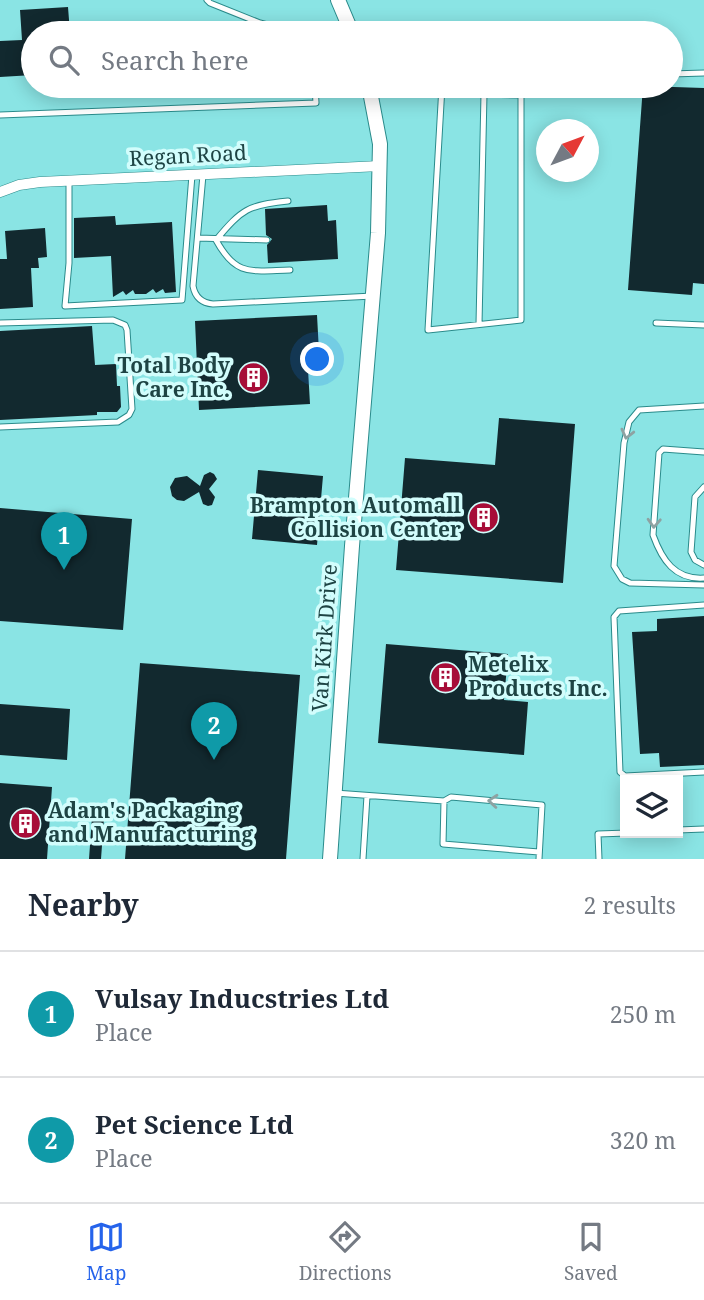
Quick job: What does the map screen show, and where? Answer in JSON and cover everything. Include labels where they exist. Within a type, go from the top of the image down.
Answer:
[{"type":"street","points":[[338,0],[347,21]]},
{"type":"street","name":"Van Kirk Drive","points":[[330,859],[373,296],[380,144],[372,98]]},
{"type":"street","name":"Regan Road","points":[[0,192],[19,185],[69,181],[380,166]]},
{"type":"lane","points":[[207,0],[255,21]]},
{"type":"lane","points":[[683,74],[704,73]]},
{"type":"lane","points":[[0,115],[316,103],[315,98]]},
{"type":"lane","points":[[442,98],[428,330],[521,320],[521,98]]},
{"type":"lane","points":[[479,324],[484,98]]},
{"type":"lane","points":[[69,181],[69,264],[65,306],[182,300],[197,175]]},
{"type":"lane","points":[[197,175],[198,238],[194,292],[202,301],[207,303],[373,296]]},
{"type":"lane","points":[[216,240],[235,218],[248,208],[288,201]]},
{"type":"lane","points":[[198,238],[267,240]]},
{"type":"lane","points":[[216,240],[228,260],[237,267],[261,271],[290,270]]},
{"type":"lane","points":[[0,323],[113,320],[125,325],[128,330],[132,409],[118,422],[0,427]]},
{"type":"lane","points":[[656,323],[704,325]]},
{"type":"lane","points":[[704,406],[639,410],[629,422],[624,443],[614,566],[622,579],[630,583],[704,585]]},
{"type":"lane","points":[[704,452],[663,449],[659,453],[653,535],[657,546],[673,569],[686,578],[704,578]]},
{"type":"lane","points":[[704,487],[695,497],[691,552],[695,560],[704,564]]},
{"type":"lane","points":[[704,605],[619,611],[614,617],[620,772],[625,776],[704,772]]},
{"type":"lane","points":[[335,793],[444,800],[451,797],[542,805],[539,859]]},
{"type":"lane","points":[[363,859],[367,796]]},
{"type":"lane","points":[[444,800],[443,844],[539,852]]},
{"type":"lane","points":[[683,830],[704,829]]},
{"type":"lane","points":[[599,859],[598,834],[620,833]]},
{"type":"building","points":[[68,7],[69,21],[21,21],[21,25],[20,10]]},
{"type":"building","points":[[21,40],[21,76],[0,77],[0,41]]},
{"type":"building","points":[[683,87],[704,88],[704,284],[693,283],[692,295],[628,290],[642,98],[683,98]]},
{"type":"building","points":[[327,205],[328,221],[336,220],[338,259],[268,263],[267,245],[272,239],[266,235],[265,209]]},
{"type":"building","points":[[115,216],[116,225],[172,222],[176,292],[165,293],[163,289],[156,293],[153,289],[146,294],[135,294],[133,290],[126,295],[123,291],[113,297],[111,256],[74,258],[74,218]]},
{"type":"building","points":[[45,228],[47,257],[38,258],[39,268],[31,268],[33,307],[0,309],[0,259],[7,259],[5,231]]},
{"type":"building","name":"Total Body Care Inc.","points":[[317,315],[319,352],[307,352],[310,404],[199,410],[195,321]]},
{"type":"building","points":[[92,326],[95,365],[116,364],[121,407],[117,412],[0,420],[0,331]]},
{"type":"building","name":"Brampton Automall Collision Center","points":[[499,418],[575,424],[563,583],[396,570],[405,458],[495,465]]},
{"type":"building","points":[[258,470],[323,476],[317,545],[252,539]]},
{"type":"building","points":[[210,472],[217,479],[209,489],[215,497],[212,505],[203,504],[199,492],[184,501],[172,496],[170,487],[175,478],[187,476],[200,486],[204,475]]},
{"type":"building","points":[[0,508],[132,519],[123,630],[0,621]]},
{"type":"building","points":[[704,616],[704,765],[660,767],[659,753],[640,754],[632,632],[657,631],[657,619]]},
{"type":"building","name":"Metelix Products Inc.","points":[[386,644],[508,654],[504,700],[528,702],[524,755],[378,743]]},
{"type":"building","points":[[140,663],[300,675],[286,859],[125,859]]},
{"type":"building","points":[[0,704],[70,709],[67,760],[0,755]]},
{"type":"building","name":"Adam's Packaging and Manufacturing","points":[[0,783],[52,787],[47,859],[0,859]]},
{"type":"building","points":[[93,803],[105,804],[101,859],[89,859]]},
{"type":"place","name":"Total Body Care Inc.","points":[[253,378]]},
{"type":"place","name":"Brampton Automall Collision Center","points":[[484,518]]},
{"type":"place","name":"Vulsay Inducstries Ltd","points":[[64,570]]},
{"type":"place","name":"Metelix Products Inc.","points":[[445,677]]},
{"type":"place","name":"Pet Science Ltd","points":[[214,760]]},
{"type":"place","name":"Adam's Packaging and Manufacturing","points":[[25,823]]}]
